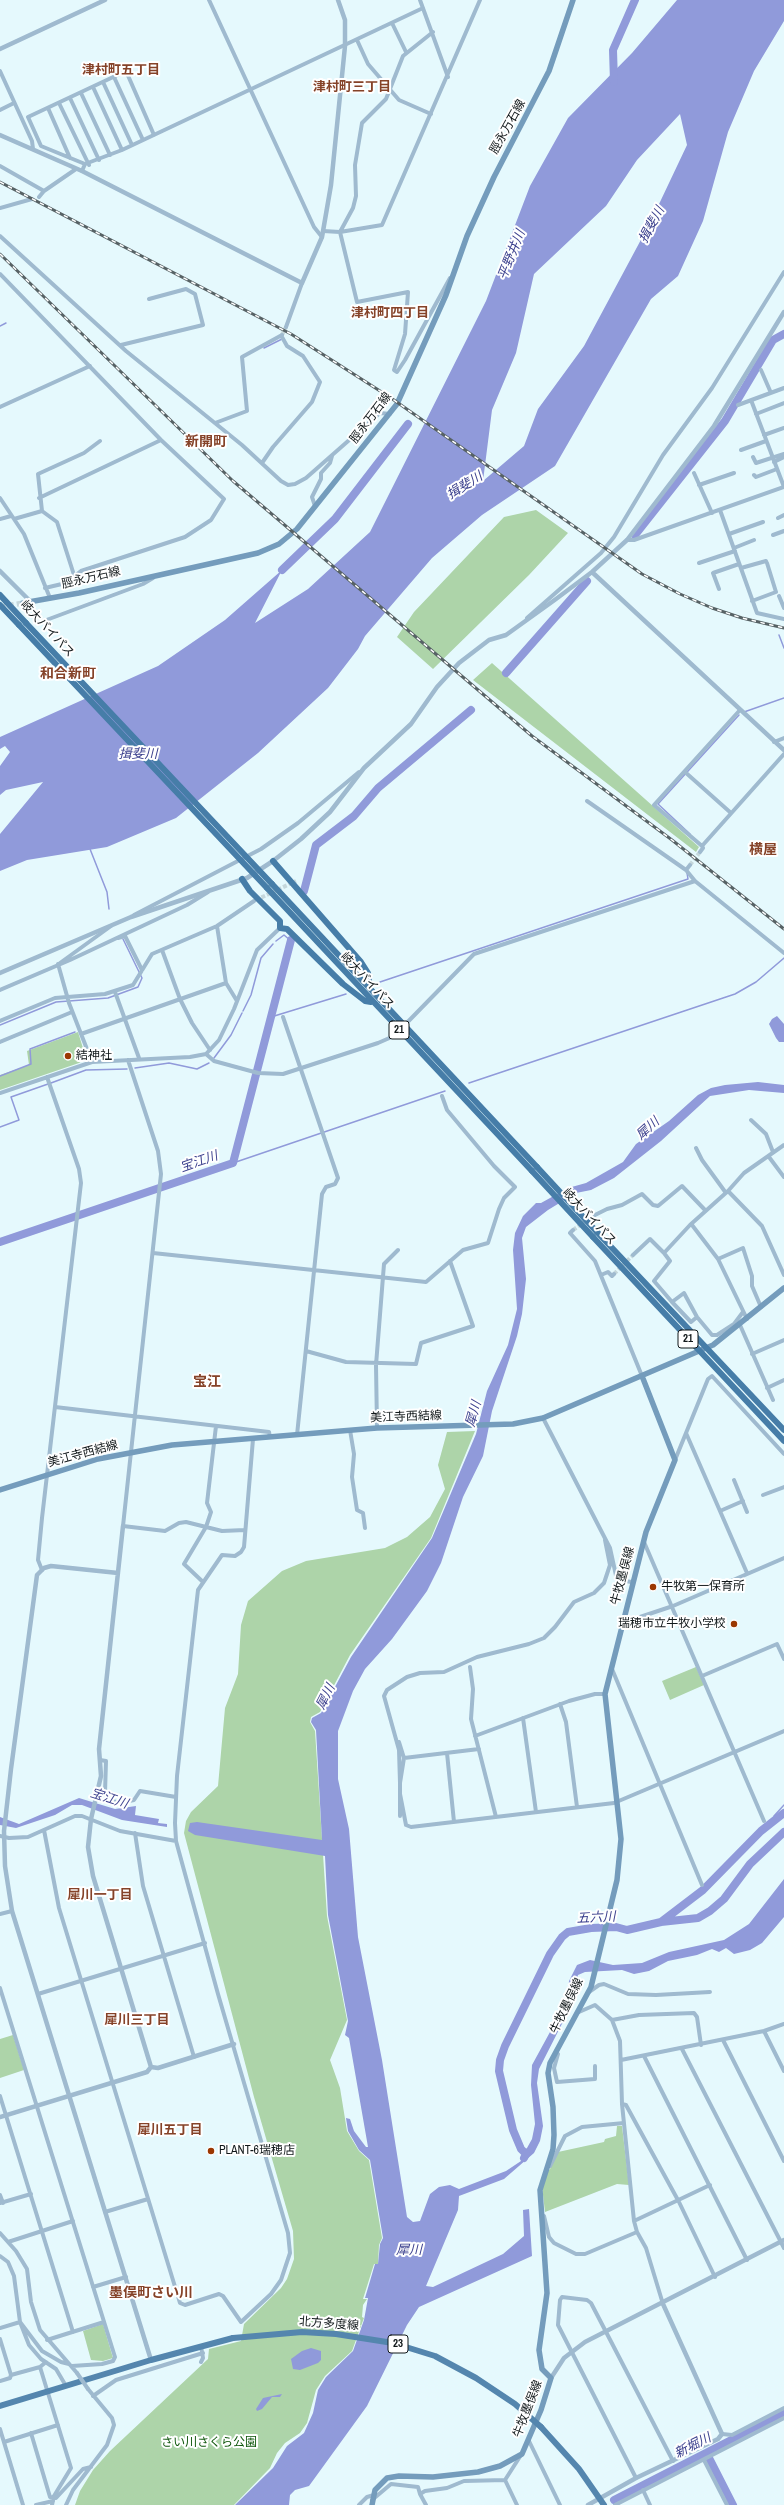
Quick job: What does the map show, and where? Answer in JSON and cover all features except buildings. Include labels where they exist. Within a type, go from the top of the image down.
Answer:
[{"type":"highway","name":"岐大バイパス","points":[[0,595],[269,886],[372,1003],[707,1348],[784,1430]]},
{"type":"highway","name":"岐大バイパス","points":[[0,605],[269,886],[370,988],[534,1169]]},
{"type":"highway","points":[[273,861],[361,962],[368,973],[370,988]]},
{"type":"highway","points":[[242,879],[250,891],[280,921],[280,928],[287,929],[343,984],[365,1001],[372,1003]]},
{"type":"highway","name":"岐大バイパス","points":[[595,1234],[700,1352],[784,1441]]},
{"type":"main road","name":"脛永万石線","points":[[23,603],[258,553],[279,544],[297,529],[390,415],[407,385],[457,266],[467,236],[494,177],[549,71],[574,0]]},
{"type":"main road","name":"美江寺西結線","points":[[0,1490],[98,1459],[172,1445],[377,1428],[493,1426],[543,1418],[700,1352],[740,1325],[784,1288]]},
{"type":"main road","points":[[642,1376],[675,1460]]},
{"type":"main road","name":"牛牧墨俣線","points":[[372,2500],[379,2485],[387,2478],[433,2477],[484,2471],[500,2466],[522,2454],[529,2441],[552,2378],[542,2369],[540,2361],[547,2293],[540,2197],[553,2149],[554,2135],[554,2107],[548,2073],[556,2053],[591,1987],[608,1920],[620,1858],[621,1839],[605,1694],[632,1582],[644,1542],[675,1460]]},
{"type":"main road","name":"北方多度線","points":[[0,2406],[151,2360],[233,2338],[302,2332],[336,2334],[392,2343],[435,2356],[476,2378],[515,2404],[541,2427],[572,2460],[604,2505]]},
{"type":"street","points":[[0,49],[105,0]]},
{"type":"street","points":[[209,0],[314,227],[322,237]]},
{"type":"street","points":[[286,327],[302,283],[322,237],[331,185],[345,46],[345,20],[338,0]]},
{"type":"street","points":[[420,0],[433,32],[448,78]]},
{"type":"street","points":[[323,231],[340,232],[382,225],[448,78],[480,0]]},
{"type":"street","points":[[82,171],[87,165],[345,46],[423,8]]},
{"type":"street","points":[[392,23],[406,52]]},
{"type":"street","points":[[433,32],[430,37],[406,52],[399,63],[386,99],[368,116],[359,130],[355,164],[356,196],[353,208],[340,232],[356,302],[408,292],[405,334],[394,370],[397,372],[457,266]]},
{"type":"street","points":[[357,40],[368,64],[399,100],[431,114]]},
{"type":"street","points":[[87,165],[41,146],[28,117],[126,71],[154,135]]},
{"type":"street","points":[[0,72],[32,141],[33,150]]},
{"type":"street","points":[[114,77],[143,140]]},
{"type":"street","points":[[103,82],[132,145]]},
{"type":"street","points":[[93,87],[122,150]]},
{"type":"street","points":[[81,93],[110,155]]},
{"type":"street","points":[[70,98],[99,160]]},
{"type":"street","points":[[0,110],[14,103]]},
{"type":"street","points":[[59,103],[87,165]]},
{"type":"street","points":[[48,108],[70,158]]},
{"type":"street","points":[[0,135],[82,171],[302,283]]},
{"type":"street","points":[[0,166],[44,191]]},
{"type":"street","points":[[39,197],[44,191],[76,169]]},
{"type":"street","points":[[0,208],[32,200]]},
{"type":"street","points":[[0,236],[121,346],[215,423],[281,481],[288,485],[295,484],[332,456],[380,413],[385,412],[390,415]]},
{"type":"street","points":[[525,620],[601,553],[614,537],[663,455],[712,388],[784,272]]},
{"type":"street","points":[[0,274],[161,440],[224,499],[215,517],[185,537],[81,571],[74,575],[66,583],[45,588]]},
{"type":"street","points":[[121,346],[202,325],[195,294],[186,289],[149,299]]},
{"type":"street","points":[[131,917],[261,849],[298,823],[364,768],[412,724],[437,687],[459,663],[489,640],[506,635],[592,572],[627,540],[714,426],[784,312]]},
{"type":"street","points":[[215,423],[247,411],[242,357],[282,336],[287,346],[303,356],[320,382],[312,402],[273,447],[262,463]]},
{"type":"street","points":[[0,407],[90,366]]},
{"type":"street","points":[[761,370],[771,393]]},
{"type":"street","points":[[738,405],[784,388]]},
{"type":"street","points":[[627,540],[634,540],[784,487],[751,400]]},
{"type":"street","points":[[756,414],[784,403]]},
{"type":"street","points":[[764,435],[784,428]]},
{"type":"street","points":[[40,498],[161,440]]},
{"type":"street","points":[[74,575],[57,522],[42,511],[38,474],[84,453],[100,441]]},
{"type":"street","points":[[742,450],[766,441]]},
{"type":"street","points":[[773,460],[784,454]]},
{"type":"street","points":[[315,506],[312,497],[322,479],[322,473],[330,463],[332,456]]},
{"type":"street","points":[[753,457],[756,463],[784,457]]},
{"type":"street","points":[[754,475],[756,477],[777,470]]},
{"type":"street","points":[[699,485],[734,472]]},
{"type":"street","points":[[694,473],[712,513]]},
{"type":"street","points":[[0,498],[24,534],[50,598]]},
{"type":"street","points":[[720,510],[757,613],[784,619]]},
{"type":"street","points":[[0,519],[42,511]]},
{"type":"street","points":[[778,518],[784,515]]},
{"type":"street","points":[[728,534],[763,522]]},
{"type":"street","points":[[773,535],[784,531]]},
{"type":"street","points":[[699,563],[754,540]]},
{"type":"street","points":[[719,589],[713,573],[740,566],[766,562],[776,592],[752,601]]},
{"type":"street","points":[[0,571],[31,602]]},
{"type":"street","points":[[592,572],[784,750]]},
{"type":"street","points":[[41,622],[144,584],[158,574]]},
{"type":"street","points":[[779,596],[784,608]]},
{"type":"street","points":[[702,846],[654,805],[740,710]]},
{"type":"street","points":[[774,742],[784,738]]},
{"type":"street","points":[[700,852],[703,848],[702,846],[784,754]]},
{"type":"street","points":[[0,973],[114,923],[242,879],[273,861],[317,825],[364,768]]},
{"type":"street","points":[[685,772],[731,813]]},
{"type":"street","points":[[587,801],[686,870],[695,881],[784,953]]},
{"type":"street","points":[[686,870],[690,865]]},
{"type":"street","points":[[206,1054],[214,1061],[257,1072],[283,1074],[391,1038],[474,954],[695,881]]},
{"type":"street","points":[[0,990],[187,905],[211,890]]},
{"type":"street","points":[[0,1021],[55,998],[115,992],[137,982],[142,970],[152,954],[217,926],[254,901]]},
{"type":"street","points":[[58,964],[114,923]]},
{"type":"street","points":[[217,926],[226,983],[237,1001]]},
{"type":"street","points":[[0,1093],[92,1062],[138,1058],[190,1057],[206,1054],[218,1040],[237,1001],[257,950],[280,928]]},
{"type":"street","points":[[111,939],[125,936],[142,970]]},
{"type":"street","points":[[162,950],[180,999],[192,1023],[210,1050]]},
{"type":"street","points":[[58,964],[72,1012],[92,1062]]},
{"type":"street","points":[[81,1034],[226,983]]},
{"type":"street","points":[[115,992],[138,1058]]},
{"type":"street","points":[[0,1042],[72,1012]]},
{"type":"street","points":[[283,1018],[322,1129],[338,1181],[326,1187],[322,1194],[297,1435]]},
{"type":"street","points":[[128,1060],[158,1151],[160,1187],[118,1573],[100,1760],[101,1776],[92,1817],[89,1858],[151,2068]]},
{"type":"street","points":[[42,1570],[38,1560],[76,1216],[81,1183],[79,1169],[47,1077]]},
{"type":"street","points":[[153,1253],[426,1282],[463,1250],[488,1244],[504,1198],[515,1187],[494,1166],[447,1110],[442,1096]]},
{"type":"street","points":[[751,1120],[766,1134],[773,1152]]},
{"type":"street","points":[[664,1253],[705,1210],[727,1192],[744,1174],[770,1157],[773,1152],[784,1145]]},
{"type":"street","points":[[696,1148],[702,1160],[727,1192],[762,1226],[784,1275]]},
{"type":"street","points":[[770,1157],[784,1177]]},
{"type":"street","points":[[595,1215],[607,1209],[622,1206],[642,1194],[652,1205],[658,1206],[682,1186],[705,1210]]},
{"type":"street","points":[[692,1225],[718,1259],[747,1319]]},
{"type":"street","points":[[573,1230],[570,1233],[595,1261],[642,1376]]},
{"type":"street","points":[[633,1255],[650,1239],[670,1261],[654,1281],[691,1322],[697,1318]]},
{"type":"street","points":[[718,1259],[743,1248],[752,1276],[752,1286],[761,1307]]},
{"type":"street","points":[[377,1428],[376,1365],[384,1264],[398,1250]]},
{"type":"street","points":[[306,1352],[346,1362],[376,1365],[416,1364],[421,1343],[473,1326],[450,1261]]},
{"type":"street","points":[[601,1275],[608,1272],[612,1276],[614,1274]]},
{"type":"street","points":[[672,1302],[684,1293],[697,1318],[707,1331],[715,1336],[734,1324],[744,1312]]},
{"type":"street","points":[[740,1325],[772,1400]]},
{"type":"street","points":[[752,1354],[784,1340]]},
{"type":"street","points":[[675,1460],[708,1379],[713,1376],[723,1389],[784,1454]]},
{"type":"street","points":[[767,1388],[784,1380]]},
{"type":"street","points":[[55,1407],[269,1432],[270,1437]]},
{"type":"street","points":[[543,1418],[595,1515],[605,1540],[610,1548],[618,1580],[632,1582]]},
{"type":"street","points":[[203,1582],[184,1564],[206,1527],[211,1512],[207,1504],[216,1426]]},
{"type":"street","points":[[350,1430],[354,1454],[352,1477],[357,1510],[363,1513],[365,1528]]},
{"type":"street","points":[[686,1433],[747,1574]]},
{"type":"street","points":[[44,1830],[59,1908],[182,2305],[219,2294],[223,2296],[241,2322],[277,2287],[285,2272],[290,2253],[288,2233],[176,1841],[176,1797],[198,1590],[222,1555],[235,1556],[241,1552],[245,1530],[253,1439]]},
{"type":"street","points":[[734,1480],[747,1512]]},
{"type":"street","points":[[765,1494],[784,1487]]},
{"type":"street","points":[[720,1511],[743,1501]]},
{"type":"street","points":[[123,1526],[165,1531],[178,1523],[222,1531],[245,1530]]},
{"type":"street","points":[[400,1816],[400,1756],[384,1696],[387,1690],[407,1677],[420,1672],[444,1672],[477,1657],[529,1644],[544,1638],[555,1627],[574,1602],[594,1593],[604,1583],[610,1565],[605,1540]]},
{"type":"street","points":[[644,1542],[764,1821]]},
{"type":"street","points":[[622,1624],[672,1606],[784,1558]]},
{"type":"street","points":[[118,1573],[51,1566],[42,1570],[37,1576],[34,1583],[6,1817],[2,1836],[5,1875],[12,1911],[151,2360]]},
{"type":"street","points":[[702,1676],[777,1644],[784,1659]]},
{"type":"street","points":[[470,1668],[473,1689],[471,1719],[496,1817]]},
{"type":"street","points":[[611,1668],[702,1885]]},
{"type":"street","points":[[475,1736],[560,1704],[595,1694],[605,1694]]},
{"type":"street","points":[[560,1704],[566,1722],[576,1807]]},
{"type":"street","points":[[523,1718],[536,1812]]},
{"type":"street","points":[[393,1731],[404,1758],[400,1783]]},
{"type":"street","points":[[400,1794],[408,1827],[618,1802],[784,1731]]},
{"type":"street","points":[[404,1758],[479,1749]]},
{"type":"street","points":[[447,1753],[454,1822]]},
{"type":"street","points":[[100,1760],[106,1761],[105,1793],[110,1800],[119,1803],[134,1800],[140,1791],[176,1797]]},
{"type":"street","points":[[2,1836],[28,1837],[75,1816],[92,1817],[120,1831],[176,1841]]},
{"type":"street","points":[[135,1833],[140,1873],[162,1955],[194,2057]]},
{"type":"street","points":[[0,1914],[12,1911]]},
{"type":"street","points":[[38,1994],[205,1943]]},
{"type":"street","points":[[588,1992],[599,1984],[604,1984],[628,1994],[656,1995],[710,1992]]},
{"type":"street","points":[[0,1988],[2,2004],[37,2105],[115,2357],[113,2361],[102,2364],[70,2365],[61,2362],[42,2351],[20,2322]]},
{"type":"street","points":[[579,2012],[591,2005],[595,2005],[612,2020],[620,2041],[622,2104],[634,2221],[637,2232],[646,2248],[663,2304],[722,2434]]},
{"type":"street","points":[[612,2020],[639,2015],[694,2013],[697,2017],[701,2045]]},
{"type":"street","points":[[621,2060],[701,2045],[764,2031],[784,2024]]},
{"type":"street","points":[[764,2031],[784,2071]]},
{"type":"street","points":[[723,2040],[784,2161]]},
{"type":"street","points":[[0,2117],[147,2072],[151,2068],[158,2068],[234,2044]]},
{"type":"street","points":[[682,2049],[782,2241],[784,2248]]},
{"type":"street","points":[[556,2053],[558,2054],[554,2068],[557,2082],[595,2079],[595,2066]]},
{"type":"street","points":[[644,2056],[747,2260]]},
{"type":"street","points":[[0,2096],[73,2332]]},
{"type":"street","points":[[622,2104],[626,2105],[679,2202],[715,2276]]},
{"type":"street","points":[[546,2171],[549,2169],[564,2136],[582,2127],[624,2123]]},
{"type":"street","points":[[634,2221],[679,2202],[710,2185]]},
{"type":"street","points":[[0,2195],[1,2203],[31,2194]]},
{"type":"street","points":[[540,2197],[548,2237],[554,2243],[568,2251],[585,2254],[637,2232]]},
{"type":"street","points":[[105,2212],[148,2199]]},
{"type":"street","points":[[8,2242],[73,2221]]},
{"type":"street","points":[[0,2234],[23,2260],[27,2269],[35,2317],[47,2340],[77,2373],[93,2396],[112,2418],[114,2425],[107,2445],[73,2490],[66,2505]]},
{"type":"street","points":[[552,2378],[571,2352],[606,2332],[663,2304],[782,2241]]},
{"type":"street","points":[[0,2256],[8,2262],[14,2276],[20,2322],[29,2345],[46,2362],[56,2369],[66,2386]]},
{"type":"street","points":[[93,2288],[126,2277]]},
{"type":"street","points":[[636,2478],[558,2325],[560,2300],[562,2297],[588,2300],[592,2303],[673,2461]]},
{"type":"street","points":[[0,2328],[20,2322]]},
{"type":"street","points":[[47,2340],[104,2322]]},
{"type":"street","points":[[0,2339],[11,2375]]},
{"type":"street","points":[[201,2346],[203,2353],[201,2362]]},
{"type":"street","points":[[93,2396],[116,2380],[203,2353]]},
{"type":"street","points":[[0,2381],[10,2378],[11,2375],[40,2367],[46,2362]]},
{"type":"street","points":[[40,2367],[71,2468],[53,2501]]},
{"type":"street","points":[[722,2434],[732,2435],[784,2408]]},
{"type":"street","points":[[616,2505],[784,2418]]},
{"type":"street","points":[[4,2442],[58,2425]]},
{"type":"street","points":[[0,2429],[23,2505]]},
{"type":"street","points":[[31,2433],[47,2488],[53,2501]]},
{"type":"street","points":[[588,2505],[636,2478],[718,2439],[722,2434]]},
{"type":"street","points":[[529,2441],[560,2505]]},
{"type":"street","points":[[505,2480],[522,2454]]},
{"type":"street","points":[[704,2460],[727,2505]]},
{"type":"street","points":[[36,2505],[53,2501],[83,2469],[91,2467]]},
{"type":"street","points":[[420,2494],[426,2491],[447,2488],[464,2481],[505,2480]]},
{"type":"street","points":[[505,2480],[517,2505]]},
{"type":"street","points":[[359,2505],[367,2497],[372,2500],[391,2484],[418,2487],[426,2505]]},
{"type":"street","points":[[643,2490],[650,2505]]},
{"type":"green space","points":[[536,510],[568,533],[529,575],[433,669],[397,637],[414,612],[504,517]]},
{"type":"green space","points":[[492,663],[699,847],[696,852],[473,680]]},
{"type":"green space","points":[[78,1032],[86,1058],[79,1063],[0,1090],[0,1075],[29,1065],[27,1051]]},
{"type":"green space","name":"さい川さくら公園","points":[[475,1431],[431,1538],[350,1655],[320,1712],[311,1717],[310,1722],[315,1731],[327,1916],[347,2020],[330,2060],[340,2088],[347,2131],[359,2151],[369,2160],[382,2238],[379,2245],[378,2264],[374,2264],[363,2299],[367,2299],[363,2305],[362,2317],[364,2318],[352,2351],[325,2376],[316,2390],[307,2423],[300,2433],[285,2443],[277,2453],[270,2468],[234,2505],[75,2505],[80,2491],[93,2470],[110,2451],[208,2359],[209,2349],[241,2341],[244,2324],[281,2288],[287,2279],[294,2259],[293,2231],[254,2097],[184,1833],[186,1821],[191,1812],[218,1786],[225,1708],[238,1674],[241,1625],[248,1601],[282,1571],[306,1561],[385,1548],[407,1537],[430,1517],[445,1489],[438,1465],[447,1432]]},
{"type":"green space","points":[[696,1667],[704,1685],[670,1700],[662,1681]]},
{"type":"green space","points":[[13,2035],[24,2070],[0,2078],[0,2039]]},
{"type":"green space","points":[[617,2126],[622,2126],[629,2185],[617,2184],[545,2212],[542,2186],[546,2173],[550,2169],[558,2152],[604,2142],[605,2139],[616,2136]]},
{"type":"green space","points":[[103,2324],[113,2358],[103,2361],[91,2360],[83,2331]]},
{"type":"water","name":"揖斐川","points":[[677,0],[784,0],[784,21],[754,71],[728,132],[703,221],[678,276],[651,299],[555,466],[482,515],[432,558],[365,636],[358,649],[328,688],[258,753],[176,818],[107,847],[27,860],[0,871],[0,834],[43,782],[6,790],[0,795],[0,766],[10,752],[5,746],[0,749],[0,737],[158,666],[225,620],[282,570],[255,623],[308,589],[370,532],[486,301],[530,186],[568,118],[632,53]],"holes":[[[680,114],[687,145],[651,221],[584,346],[538,409],[524,446],[483,481],[492,410],[516,353],[534,274],[606,206],[637,160]]]},
{"type":"water","points":[[777,1016],[784,1024],[784,1042],[779,1042],[769,1024],[772,1019]]},
{"type":"water","name":"犀川","points":[[758,1082],[784,1085],[784,1093],[749,1090],[710,1096],[661,1141],[614,1178],[591,1190],[576,1193],[548,1210],[526,1227],[522,1238],[526,1279],[522,1314],[517,1336],[492,1411],[483,1456],[463,1497],[441,1563],[427,1591],[392,1639],[365,1669],[353,1691],[338,1731],[338,1779],[349,1829],[358,1937],[382,2060],[407,2217],[413,2222],[420,2221],[430,2194],[439,2187],[450,2185],[459,2189],[506,2171],[521,2161],[522,2152],[527,2148],[532,2139],[535,2124],[531,2085],[532,2065],[562,2010],[568,1994],[569,1981],[577,1965],[590,1960],[613,1965],[642,1963],[669,1952],[724,1940],[749,1924],[784,1879],[784,1917],[762,1943],[750,1950],[734,1954],[726,1948],[719,1952],[712,1949],[697,1955],[668,1961],[649,1971],[634,1974],[622,1970],[585,1972],[578,1975],[570,2008],[539,2069],[537,2083],[543,2126],[540,2141],[534,2153],[504,2179],[459,2196],[458,2210],[426,2286],[433,2287],[503,2254],[524,2236],[523,2210],[529,2209],[532,2256],[419,2307],[407,2325],[367,2406],[309,2486],[295,2490],[290,2495],[289,2505],[235,2505],[273,2468],[287,2446],[304,2433],[313,2413],[318,2390],[326,2377],[353,2351],[364,2320],[368,2298],[365,2298],[375,2264],[378,2264],[380,2244],[383,2238],[370,2160],[359,2150],[348,2131],[346,2118],[350,2119],[354,2131],[366,2147],[368,2147],[349,2038],[345,2035],[348,2021],[328,1915],[325,1856],[195,1835],[188,1831],[190,1823],[197,1822],[322,1840],[316,1730],[311,1722],[312,1718],[321,1713],[351,1657],[432,1538],[476,1434],[487,1391],[508,1345],[517,1309],[513,1250],[515,1233],[523,1216],[536,1203],[541,1203],[568,1188],[586,1183],[623,1162],[636,1144],[669,1121],[698,1095],[711,1088],[725,1085]]},
{"type":"water","name":"宝江川","points":[[79,1798],[115,1809],[136,1806],[135,1815],[159,1819],[158,1823],[167,1824],[167,1827],[122,1820],[82,1805],[72,1805],[55,1815],[16,1828],[0,1825],[0,1817],[19,1824]]},
{"type":"water","points":[[311,2348],[321,2351],[321,2360],[318,2363],[300,2370],[293,2369],[291,2359],[302,2351]]},
{"type":"water","points":[[282,2394],[280,2397],[272,2397],[262,2409],[257,2411],[256,2409],[263,2398]]},
{"type":"waterway","name":"平野井川","points":[[614,82],[613,50],[635,0]]},
{"type":"waterway","points":[[0,326],[6,323]]},
{"type":"waterway","points":[[635,535],[725,421],[773,340],[784,334]]},
{"type":"waterway","points":[[264,348],[282,339]]},
{"type":"waterway","points":[[282,570],[335,519],[408,424]]},
{"type":"waterway","points":[[506,673],[587,581]]},
{"type":"waterway","points":[[779,635],[784,648]]},
{"type":"waterway","points":[[744,712],[784,698]]},
{"type":"waterway","points":[[304,891],[316,845],[354,816],[378,788],[471,710]]},
{"type":"waterway","points":[[690,834],[658,804],[739,715]]},
{"type":"waterway","points":[[90,849],[107,892],[109,909]]},
{"type":"waterway","points":[[380,982],[688,879],[687,873]]},
{"type":"waterway","points":[[276,941],[284,935],[291,941]]},
{"type":"waterway","points":[[0,1025],[56,1002],[108,998],[138,987],[142,978],[123,939]]},
{"type":"waterway","name":"宝江川","points":[[0,1242],[233,1163],[291,940]]},
{"type":"waterway","points":[[243,1011],[251,995],[261,958],[273,944]]},
{"type":"waterway","points":[[469,1083],[735,994],[756,982],[784,958]]},
{"type":"waterway","points":[[271,1017],[346,994]]},
{"type":"waterway","points":[[214,1058],[231,1035],[242,1013]]},
{"type":"waterway","points":[[0,1076],[31,1064],[30,1049],[75,1032]]},
{"type":"waterway","points":[[135,1068],[169,1063],[197,1069],[209,1063]]},
{"type":"waterway","points":[[51,1083],[86,1070],[127,1069]]},
{"type":"waterway","points":[[0,1127],[19,1120],[11,1097],[48,1084]]},
{"type":"waterway","points":[[233,1163],[445,1091]]},
{"type":"waterway","points":[[776,1819],[774,1816],[784,1805]]},
{"type":"waterway","points":[[661,1922],[703,1890],[761,1831],[784,1813]]},
{"type":"waterway","name":"五六川","points":[[524,2158],[526,2154],[521,2149],[513,2130],[499,2071],[500,2060],[505,2046],[550,1954],[562,1937],[568,1932],[591,1928],[616,1927],[627,1930],[661,1922],[698,1918],[710,1911],[724,1899],[750,1864],[784,1832]]},
{"type":"waterway","name":"新堀川","points":[[614,2500],[784,2413]]},
{"type":"waterway","points":[[707,2454],[733,2505]]},
{"type":"tunnel","points":[[282,335],[286,327]]},
{"type":"tunnel","points":[[0,607],[23,603]]},
{"type":"tunnel","points":[[690,865],[700,852]]},
{"type":"tunnel","points":[[256,900],[296,881]]},
{"type":"tunnel","points":[[573,1230],[595,1215]]},
{"type":"tunnel","points":[[614,1274],[633,1255]]},
{"type":"railway","points":[[0,182],[291,334],[391,398],[642,574],[680,594],[712,608],[742,618],[784,628]]},
{"type":"railway","points":[[0,254],[233,481],[532,736],[672,840],[784,929]]},
{"type":"place","name":"結神社","points":[[68,1056]]},
{"type":"place","name":"牛牧第一保育所","points":[[653,1587]]},
{"type":"place","name":"瑞穂市立牛牧小学校","points":[[734,1624]]},
{"type":"place","name":"PLANT-6瑞穂店","points":[[211,2151]]},
{"type":"district","name":"津村町五丁目","points":[[121,71]]},
{"type":"district","name":"津村町三丁目","points":[[352,88]]},
{"type":"district","name":"津村町四丁目","points":[[390,314]]},
{"type":"district","name":"新開町","points":[[206,442]]},
{"type":"district","name":"和合新町","points":[[68,674]]},
{"type":"district","name":"横屋","points":[[763,850]]},
{"type":"district","name":"宝江","points":[[207,1382]]},
{"type":"district","name":"犀川一丁目","points":[[100,1896]]},
{"type":"district","name":"犀川三丁目","points":[[137,2021]]},
{"type":"district","name":"犀川五丁目","points":[[170,2131]]},
{"type":"district","name":"墨俣町さい川","points":[[151,2293]]}]
